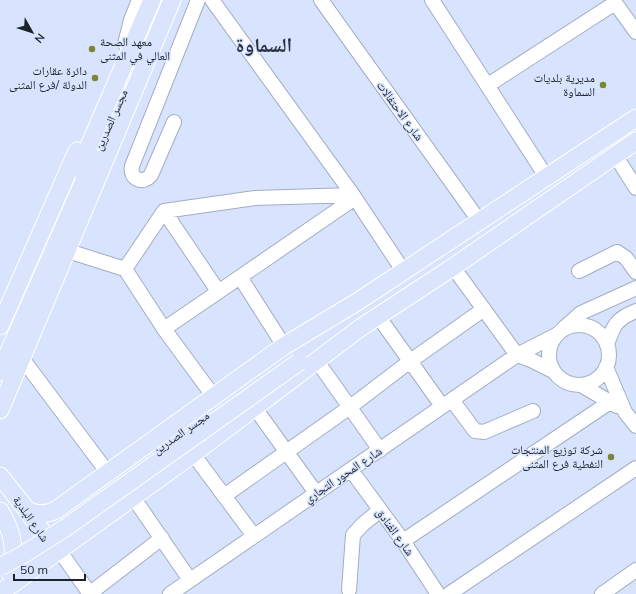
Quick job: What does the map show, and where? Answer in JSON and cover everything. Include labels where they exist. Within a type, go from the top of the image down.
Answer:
[{"type":"main road","points":[[0,326],[146,0]]},
{"type":"main road","name":"مجسر الصدرين","points":[[0,372],[149,21],[152,0]]},
{"type":"main road","name":"مجسر الصدرين","points":[[0,348],[149,21],[166,0]]},
{"type":"main road","points":[[0,410],[172,0]]},
{"type":"main road","name":"مجسر الصدرين","points":[[0,567],[24,554],[65,528],[317,336],[357,302],[636,118]]},
{"type":"main road","points":[[0,592],[193,454],[360,328],[453,267],[636,141]]},
{"type":"main road","name":"مجسر الصدرين","points":[[0,555],[60,519],[293,354],[360,328]]},
{"type":"main road","points":[[27,510],[42,514],[51,512],[214,397],[293,354]]},
{"type":"main road","name":"شارع البلدية","points":[[0,476],[27,510],[50,545],[49,552],[41,563]]},
{"type":"main road","points":[[81,492],[76,497],[72,506],[76,516],[81,521],[88,524],[104,519]]},
{"type":"main road","points":[[0,511],[11,534],[13,552],[9,578],[0,592]]},
{"type":"street","points":[[125,44],[131,20],[139,0]]},
{"type":"street","points":[[174,122],[151,175],[149,178],[143,180],[136,179],[132,173],[132,166],[198,0]]},
{"type":"street","points":[[212,0],[354,196],[404,272]]},
{"type":"street","name":"شارع الاحتفالات","points":[[321,0],[480,222]]},
{"type":"street","points":[[432,0],[547,178]]},
{"type":"street","points":[[488,85],[614,1],[636,32]]},
{"type":"street","points":[[615,155],[636,188]]},
{"type":"street","points":[[125,269],[164,211],[255,198],[354,196]]},
{"type":"street","points":[[164,329],[354,196]]},
{"type":"street","points":[[164,211],[218,291]]},
{"type":"street","points":[[68,251],[125,269],[164,329],[214,397]]},
{"type":"street","points":[[579,271],[618,252],[626,258],[636,272]]},
{"type":"street","points":[[453,267],[517,355],[553,371],[560,379],[570,384],[581,385],[591,382],[600,376],[606,367],[609,356],[607,345],[602,337],[595,330],[586,326],[576,326],[561,331]]},
{"type":"street","points":[[240,277],[293,354]]},
{"type":"street","points":[[553,371],[549,353],[551,344],[561,331],[581,313],[636,288]]},
{"type":"street","points":[[224,496],[409,362],[484,310]]},
{"type":"street","points":[[607,345],[612,329],[624,316],[636,311]]},
{"type":"street","points":[[378,316],[409,362],[475,431],[484,432],[533,410]]},
{"type":"street","name":"شارع المحور التجاري","points":[[170,594],[517,355],[561,331]]},
{"type":"street","points":[[21,357],[108,473]]},
{"type":"street","points":[[317,361],[380,450]]},
{"type":"street","points":[[606,367],[625,412],[636,426]]},
{"type":"street","points":[[581,385],[625,412]]},
{"type":"street","points":[[403,541],[610,402]]},
{"type":"street","points":[[255,408],[316,493]]},
{"type":"street","points":[[193,454],[254,536]]},
{"type":"street","points":[[449,594],[636,468]]},
{"type":"street","name":"شارع الفنادق","points":[[351,470],[403,541],[438,594]]},
{"type":"street","points":[[134,497],[190,580]]},
{"type":"street","points":[[349,590],[352,535],[380,510]]},
{"type":"street","points":[[59,550],[89,594],[162,538]]},
{"type":"street","points":[[602,594],[636,570]]},
{"type":"place","name":"معهد الصحة العالي في المثنى","points":[[92,49]]},
{"type":"place","name":"دائرة عقارات الدولة /فرع المثنى","points":[[95,78]]},
{"type":"place","name":"مديرية بلديات السماوة","points":[[603,85]]},
{"type":"place","name":"شركة توزيع المنتجات النفطية فرع المثنى","points":[[611,457]]},
{"type":"district","name":"السماوة","points":[[264,45]]}]
